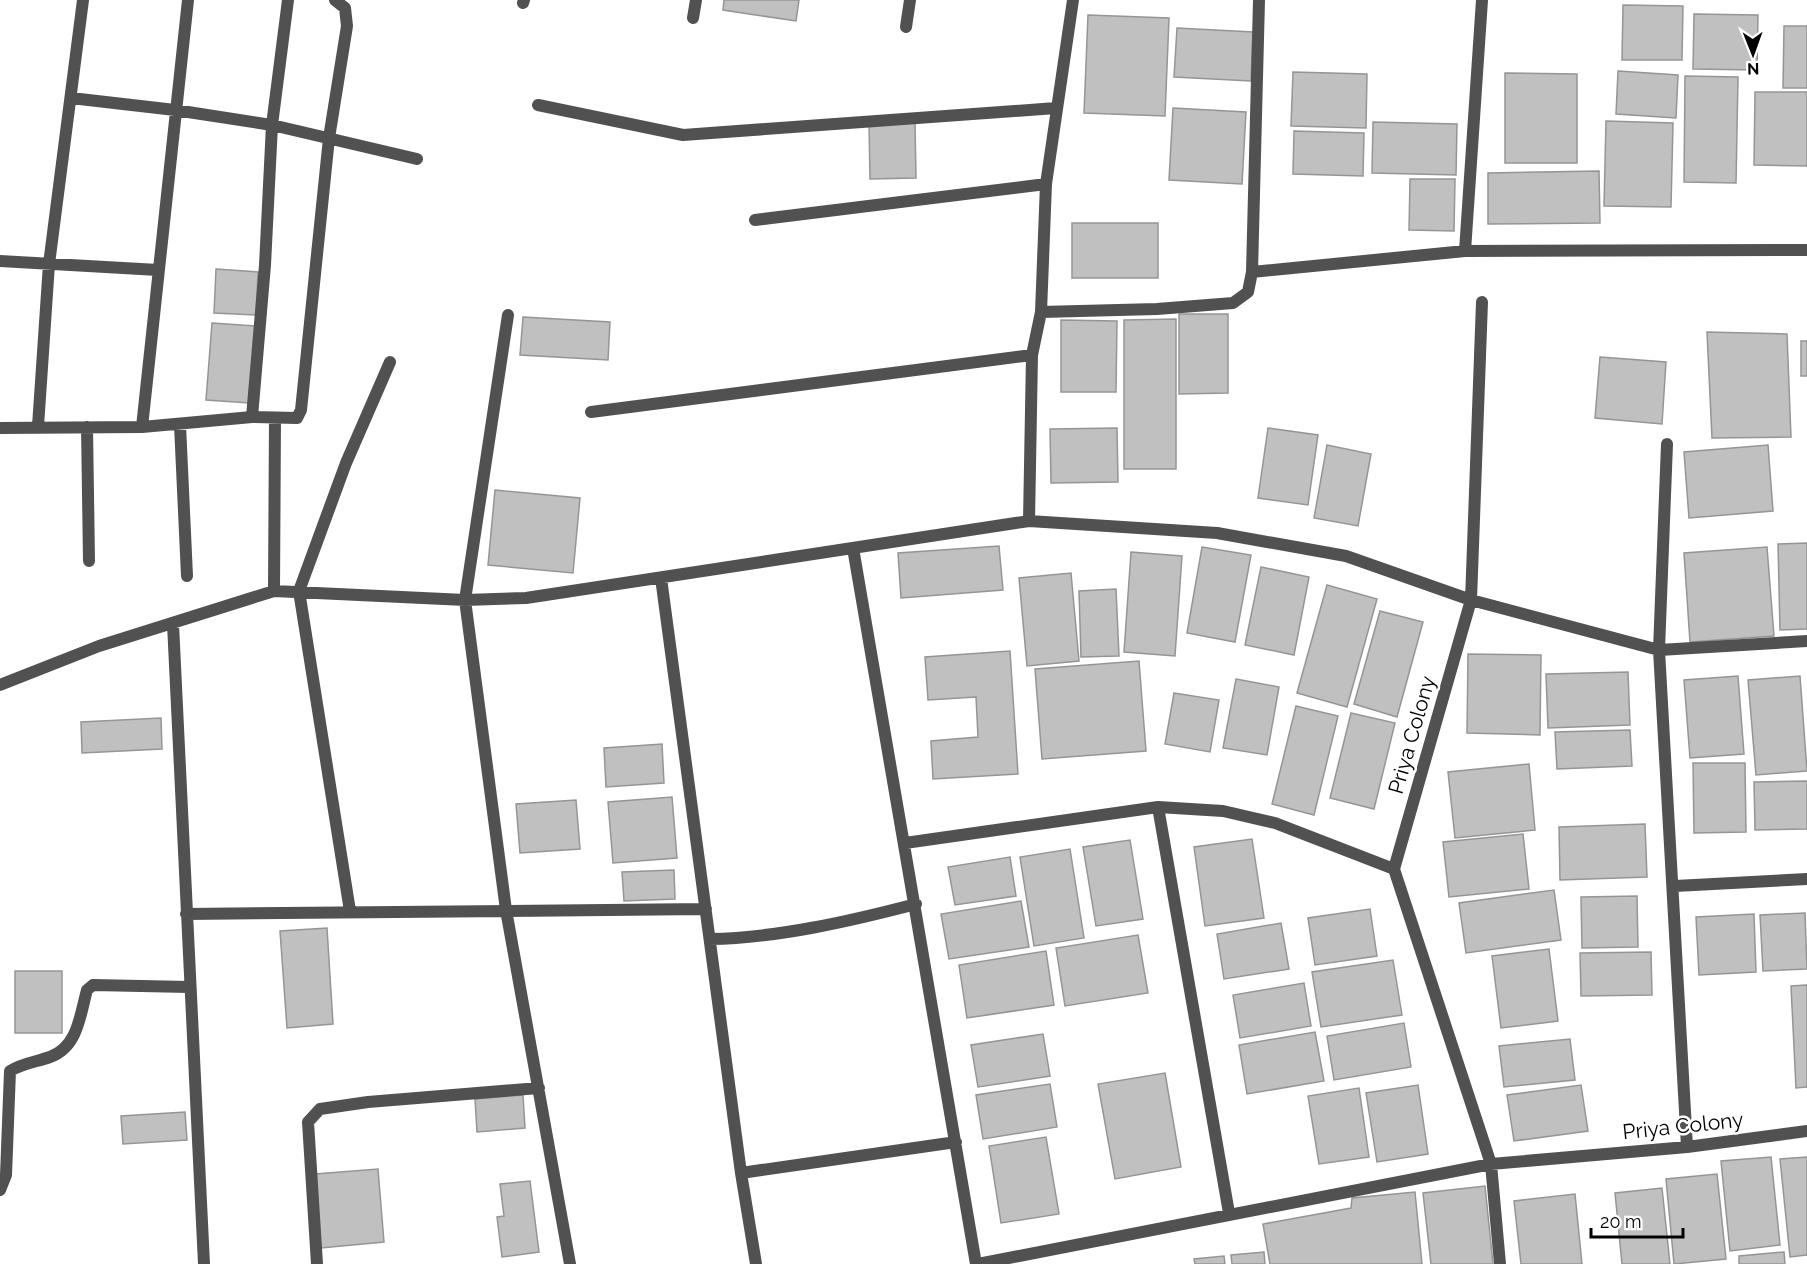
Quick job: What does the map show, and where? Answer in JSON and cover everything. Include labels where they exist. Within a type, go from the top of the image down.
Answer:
[{"type":"street","points":[[38,426],[49,264],[83,0]]},
{"type":"street","points":[[142,427],[188,0]]},
{"type":"street","points":[[252,417],[265,265],[272,125],[288,0]]},
{"type":"street","points":[[0,428],[142,427],[252,417],[297,418],[301,410],[329,138],[347,26],[345,8],[335,0]]},
{"type":"street","points":[[693,18],[696,0]]},
{"type":"street","points":[[906,27],[910,0]]},
{"type":"street","points":[[1029,521],[1032,355],[1041,312],[1046,184],[1073,0]]},
{"type":"street","points":[[1041,312],[1157,309],[1233,303],[1248,292],[1251,272],[1259,0]]},
{"type":"street","points":[[1465,251],[1482,0]]},
{"type":"street","points":[[71,98],[175,110],[272,125],[417,159]]},
{"type":"street","points":[[538,105],[683,135],[1056,108]]},
{"type":"street","points":[[755,220],[1046,184]]},
{"type":"street","points":[[1251,272],[1465,251],[1807,250]]},
{"type":"street","points":[[0,261],[158,270]]},
{"type":"street","name":"Priya Colony","points":[[1395,869],[1471,600],[1482,302]]},
{"type":"street","points":[[508,315],[465,600],[506,910],[570,1264]]},
{"type":"street","points":[[591,412],[1032,355]]},
{"type":"street","points":[[350,911],[299,591],[346,463],[390,362]]},
{"type":"street","points":[[274,591],[275,418]]},
{"type":"street","points":[[180,425],[187,576]]},
{"type":"street","points":[[87,427],[89,561]]},
{"type":"street","points":[[1667,444],[1659,650],[1675,886],[1688,1147]]},
{"type":"street","points":[[0,685],[99,646],[274,591],[465,600],[526,598],[1029,521],[1217,533],[1346,556],[1471,600],[1659,650],[1807,641]]},
{"type":"street","points":[[853,548],[977,1264]]},
{"type":"street","points":[[661,578],[741,1173],[756,1264]]},
{"type":"street","points":[[173,624],[204,1264]]},
{"type":"street","points":[[905,843],[1158,807],[1223,811],[1275,822],[1395,869],[1491,1164],[1500,1264]]},
{"type":"street","points":[[1158,807],[1229,1213]]},
{"type":"street","points":[[1675,886],[1807,879]]},
{"type":"street","points":[[710,939],[739,939],[876,914],[916,904]]},
{"type":"street","points":[[186,914],[706,909]]},
{"type":"street","points":[[0,1190],[6,1175],[10,1071],[20,1065],[52,1057],[72,1042],[87,990],[93,985],[189,987]]},
{"type":"street","points":[[316,1264],[308,1122],[320,1109],[368,1102],[539,1088]]},
{"type":"street","name":"Priya Colony","points":[[977,1264],[1229,1213],[1491,1164],[1688,1147],[1807,1131]]},
{"type":"street","points":[[741,1173],[956,1142]]},
{"type":"building","points":[[724,0],[799,0],[796,21],[723,10]]},
{"type":"building","points":[[1623,5],[1683,6],[1682,60],[1622,60]]},
{"type":"building","points":[[1694,14],[1758,15],[1757,70],[1693,69]]},
{"type":"building","points":[[1088,15],[1169,18],[1165,116],[1084,113]]},
{"type":"building","points":[[1784,26],[1807,26],[1807,88],[1783,88]]},
{"type":"building","points":[[1177,28],[1253,32],[1251,81],[1174,77]]},
{"type":"building","points":[[1618,71],[1678,75],[1676,118],[1616,114]]},
{"type":"building","points":[[1293,72],[1367,74],[1366,128],[1291,126]]},
{"type":"building","points":[[1505,73],[1577,74],[1577,163],[1505,163]]},
{"type":"building","points":[[1685,76],[1738,77],[1736,183],[1684,182]]},
{"type":"building","points":[[1755,92],[1807,92],[1807,166],[1754,165]]},
{"type":"building","points":[[1173,108],[1246,112],[1242,184],[1169,180]]},
{"type":"building","points":[[1606,121],[1673,123],[1671,207],[1604,206]]},
{"type":"building","points":[[1373,122],[1457,124],[1456,175],[1372,173]]},
{"type":"building","points":[[915,123],[916,178],[870,179],[869,124]]},
{"type":"building","points":[[1294,131],[1364,133],[1363,176],[1293,174]]},
{"type":"building","points":[[1599,171],[1600,223],[1488,224],[1488,173]]},
{"type":"building","points":[[1410,179],[1455,179],[1454,231],[1409,230]]},
{"type":"building","points":[[1072,223],[1158,223],[1158,278],[1072,278]]},
{"type":"building","points":[[216,269],[258,272],[256,315],[214,313]]},
{"type":"building","points":[[1179,314],[1228,314],[1228,393],[1179,394]]},
{"type":"building","points":[[523,317],[610,322],[608,360],[520,355]]},
{"type":"building","points":[[1176,319],[1176,469],[1124,469],[1124,320]]},
{"type":"building","points":[[1061,320],[1117,321],[1116,392],[1061,392]]},
{"type":"building","points":[[212,323],[256,326],[249,403],[206,400]]},
{"type":"building","points":[[1707,332],[1787,334],[1791,437],[1712,438]]},
{"type":"building","points":[[1801,341],[1807,341],[1807,376],[1801,376]]},
{"type":"building","points":[[1600,357],[1666,362],[1662,424],[1595,418]]},
{"type":"building","points":[[1117,428],[1118,482],[1051,483],[1050,429]]},
{"type":"building","points":[[1268,428],[1318,435],[1308,505],[1258,498]]},
{"type":"building","points":[[1327,445],[1371,454],[1358,526],[1314,518]]},
{"type":"building","points":[[1768,445],[1773,511],[1689,518],[1684,452]]},
{"type":"building","points":[[495,490],[580,498],[573,573],[488,565]]},
{"type":"building","points":[[1807,543],[1807,629],[1780,630],[1778,544]]},
{"type":"building","points":[[999,546],[1003,590],[901,598],[898,553]]},
{"type":"building","points":[[1202,547],[1251,555],[1235,642],[1187,633]]},
{"type":"building","points":[[1767,547],[1774,636],[1690,642],[1684,553]]},
{"type":"building","points":[[1131,552],[1182,556],[1175,656],[1124,652]]},
{"type":"building","points":[[1261,567],[1309,577],[1294,655],[1245,645]]},
{"type":"building","points":[[1071,573],[1079,661],[1027,666],[1019,578]]},
{"type":"building","points":[[1327,585],[1377,599],[1347,707],[1297,693]]},
{"type":"building","points":[[1116,589],[1119,656],[1081,657],[1079,591]]},
{"type":"building","points":[[1380,611],[1423,622],[1397,717],[1354,704]]},
{"type":"building","points":[[1010,651],[1018,774],[933,779],[931,741],[978,737],[976,697],[928,700],[925,657]]},
{"type":"building","points":[[1468,654],[1541,655],[1540,735],[1467,733]]},
{"type":"building","points":[[1139,661],[1146,751],[1042,759],[1035,669]]},
{"type":"building","points":[[1628,672],[1630,725],[1548,728],[1546,674]]},
{"type":"building","points":[[1738,676],[1744,754],[1690,758],[1684,680]]},
{"type":"building","points":[[1800,676],[1807,771],[1756,775],[1748,680]]},
{"type":"building","points":[[1236,679],[1279,687],[1267,755],[1223,748]]},
{"type":"building","points":[[1174,693],[1219,700],[1210,752],[1165,744]]},
{"type":"building","points":[[1296,706],[1338,716],[1314,815],[1272,804]]},
{"type":"building","points":[[1351,713],[1395,723],[1374,809],[1330,798]]},
{"type":"building","points":[[161,718],[162,749],[82,753],[81,722]]},
{"type":"building","points":[[1630,730],[1632,766],[1557,769],[1555,732]]},
{"type":"building","points":[[662,744],[664,783],[606,787],[604,748]]},
{"type":"building","points":[[1693,763],[1745,763],[1746,832],[1694,833]]},
{"type":"building","points":[[1529,764],[1535,830],[1455,838],[1448,772]]},
{"type":"building","points":[[1807,781],[1807,829],[1755,830],[1754,782]]},
{"type":"building","points":[[672,797],[677,858],[613,863],[608,802]]},
{"type":"building","points":[[576,800],[580,849],[520,853],[516,804]]},
{"type":"building","points":[[1645,824],[1647,877],[1560,880],[1559,827]]},
{"type":"building","points":[[1523,834],[1529,889],[1449,897],[1443,842]]},
{"type":"building","points":[[1252,839],[1264,918],[1205,926],[1194,847]]},
{"type":"building","points":[[1130,840],[1143,919],[1096,926],[1083,847]]},
{"type":"building","points":[[1070,849],[1084,938],[1034,946],[1020,857]]},
{"type":"building","points":[[1010,857],[1016,896],[955,905],[948,867]]},
{"type":"building","points":[[674,870],[675,899],[624,901],[622,872]]},
{"type":"building","points":[[1554,890],[1561,940],[1466,953],[1459,903]]},
{"type":"building","points":[[1637,896],[1638,947],[1582,948],[1581,897]]},
{"type":"building","points":[[1021,901],[1029,947],[949,959],[941,914]]},
{"type":"building","points":[[1370,909],[1377,956],[1315,965],[1308,918]]},
{"type":"building","points":[[1805,913],[1807,969],[1763,971],[1760,915]]},
{"type":"building","points":[[1754,914],[1756,972],[1699,975],[1696,917]]},
{"type":"building","points":[[1281,923],[1289,969],[1224,979],[1217,934]]},
{"type":"building","points":[[327,928],[333,1024],[287,1028],[280,931]]},
{"type":"building","points":[[1138,935],[1148,993],[1065,1006],[1056,948]]},
{"type":"building","points":[[1549,949],[1558,1021],[1501,1028],[1492,956]]},
{"type":"building","points":[[1046,951],[1054,1005],[967,1018],[959,965]]},
{"type":"building","points":[[1651,952],[1652,995],[1581,996],[1580,953]]},
{"type":"building","points":[[1393,960],[1402,1015],[1321,1027],[1312,972]]},
{"type":"building","points":[[15,971],[62,971],[62,1033],[15,1033]]},
{"type":"building","points":[[1304,983],[1311,1026],[1240,1038],[1233,995]]},
{"type":"building","points":[[1807,985],[1807,1087],[1796,1088],[1791,986]]},
{"type":"building","points":[[1404,1023],[1411,1067],[1334,1080],[1327,1036]]},
{"type":"building","points":[[1315,1032],[1324,1081],[1247,1094],[1239,1045]]},
{"type":"building","points":[[1043,1034],[1050,1076],[978,1087],[971,1045]]},
{"type":"building","points":[[1570,1039],[1575,1080],[1504,1087],[1499,1046]]},
{"type":"building","points":[[1165,1073],[1181,1167],[1115,1179],[1098,1084]]},
{"type":"building","points":[[1050,1084],[1057,1127],[983,1139],[976,1095]]},
{"type":"building","points":[[1418,1085],[1428,1154],[1377,1162],[1366,1093]]},
{"type":"building","points":[[1581,1085],[1588,1131],[1514,1141],[1507,1095]]},
{"type":"building","points":[[1359,1088],[1369,1157],[1319,1164],[1308,1096]]},
{"type":"building","points":[[523,1095],[525,1128],[477,1132],[475,1099]]},
{"type":"building","points":[[185,1112],[187,1140],[123,1144],[121,1116]]},
{"type":"building","points":[[1046,1137],[1059,1214],[1001,1223],[989,1146]]},
{"type":"building","points":[[1771,1157],[1780,1245],[1730,1251],[1721,1161]]},
{"type":"building","points":[[1807,1157],[1807,1255],[1790,1257],[1780,1159]]},
{"type":"building","points":[[378,1169],[384,1242],[321,1248],[315,1174]]},
{"type":"building","points":[[1717,1174],[1726,1259],[1674,1264],[1666,1179]]},
{"type":"building","points":[[530,1181],[539,1252],[502,1257],[497,1217],[504,1216],[500,1184]]},
{"type":"building","points":[[1485,1186],[1493,1264],[1431,1264],[1423,1193]]},
{"type":"building","points":[[1662,1188],[1670,1264],[1622,1264],[1615,1193]]},
{"type":"building","points":[[1415,1192],[1422,1264],[1270,1264],[1263,1224],[1351,1208],[1352,1198]]},
{"type":"building","points":[[1575,1194],[1582,1264],[1521,1264],[1514,1201]]},
{"type":"building","points":[[1264,1252],[1265,1264],[1232,1264],[1231,1255]]},
{"type":"building","points":[[1784,1252],[1785,1264],[1739,1264],[1739,1256]]},
{"type":"building","points":[[1224,1256],[1225,1264],[1195,1264],[1194,1259]]}]
